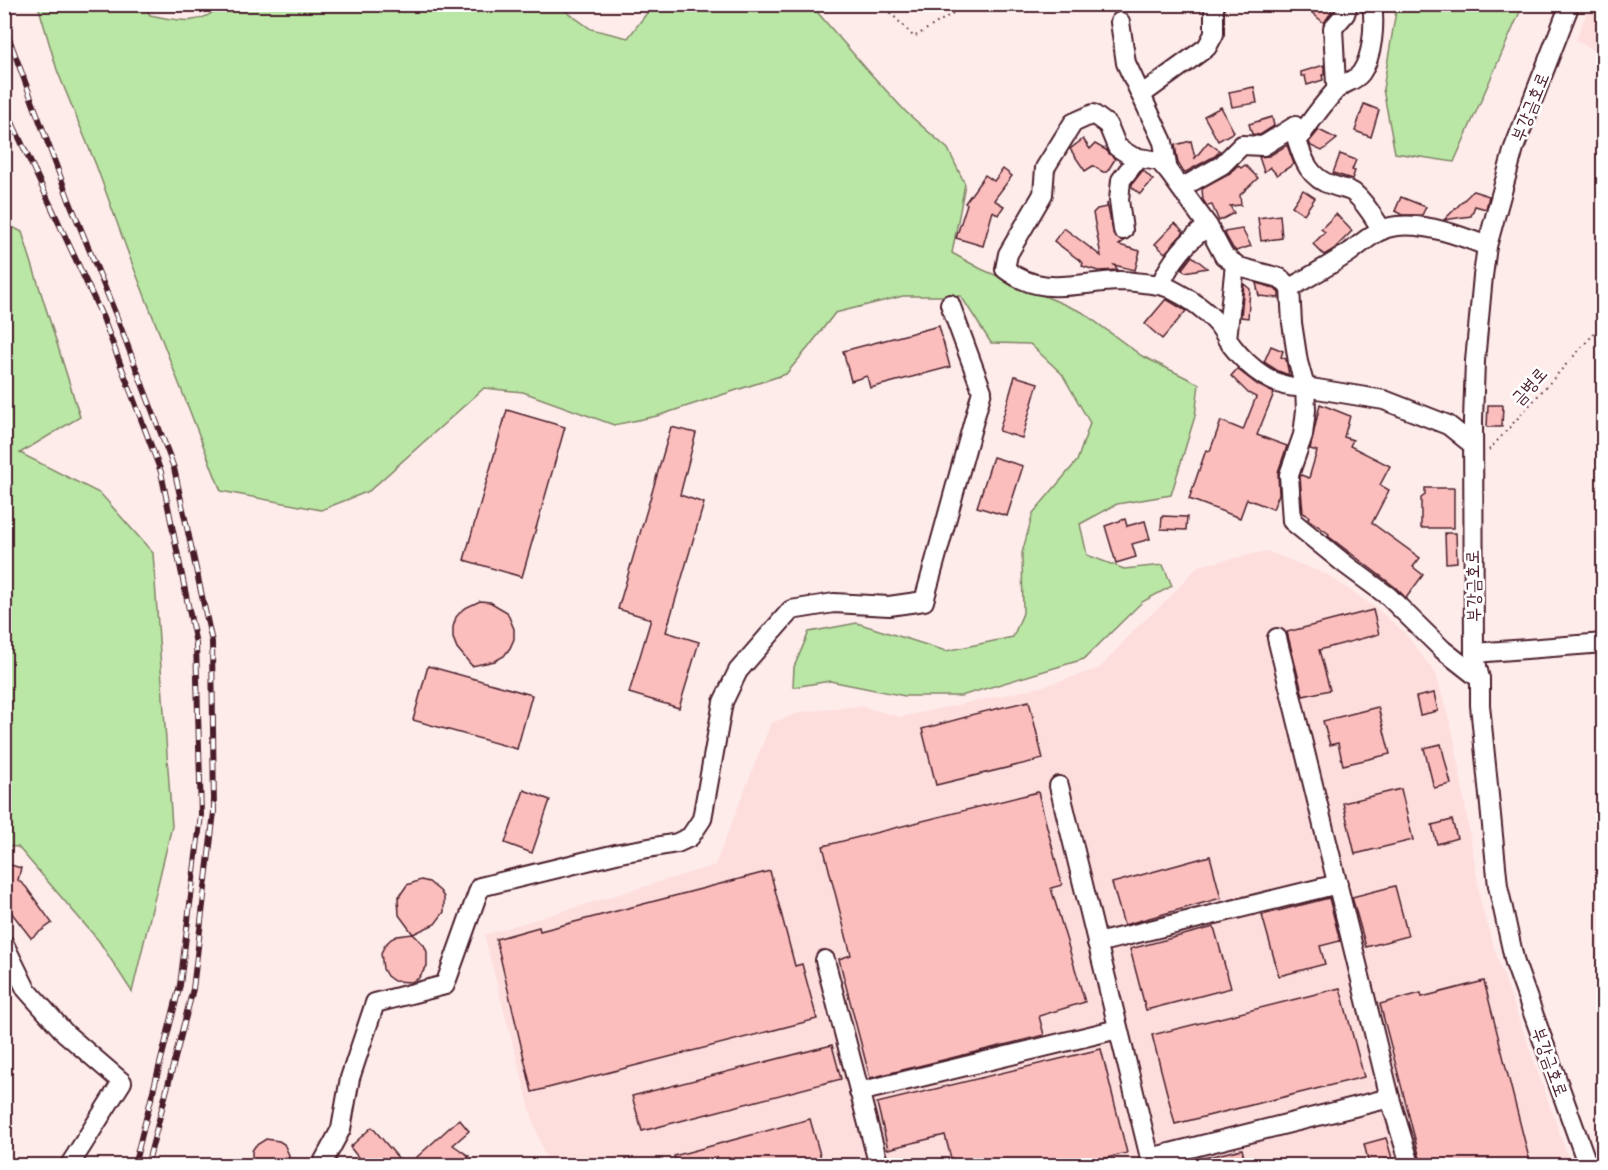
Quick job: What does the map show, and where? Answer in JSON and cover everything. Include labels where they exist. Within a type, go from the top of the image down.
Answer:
[{"type":"street","points":[[1142,95],[1207,46],[1214,34],[1214,4]]},
{"type":"street","points":[[1340,87],[1336,84],[1333,28],[1345,14],[1347,8],[1342,4]]},
{"type":"street","points":[[1372,4],[1375,23],[1362,72],[1352,81],[1340,87],[1297,140],[1303,160],[1316,177],[1326,184],[1353,192],[1366,206],[1382,230]]},
{"type":"street","name":"부강금호로","points":[[1570,4],[1514,148],[1487,246],[1475,361],[1472,469],[1474,652],[1480,679],[1480,705],[1498,886],[1515,963],[1587,1166]]},
{"type":"street","points":[[1120,22],[1126,63],[1163,142],[1168,171]]},
{"type":"street","points":[[1473,445],[1448,425],[1384,400],[1305,387],[1294,388],[1270,379],[1249,366],[1217,323],[1188,297],[1161,284],[1120,281],[1066,287],[1044,286],[1013,276],[1005,269],[1008,254],[1043,194],[1045,168],[1073,123],[1093,114],[1108,125],[1117,147],[1133,157],[1159,161],[1208,226],[1224,256],[1239,267],[1280,278],[1290,288],[1292,323],[1298,362],[1305,387],[1306,411],[1303,435],[1289,475],[1292,521],[1346,566],[1388,596],[1443,650],[1480,679]]},
{"type":"street","points":[[1181,188],[1222,165],[1242,145],[1263,146],[1295,126],[1303,133]]},
{"type":"street","points":[[1123,230],[1119,200],[1121,180],[1138,158]]},
{"type":"street","points":[[1161,284],[1166,271],[1208,226]]},
{"type":"street","points":[[1290,288],[1349,252],[1371,234],[1397,226],[1425,228],[1487,246]]},
{"type":"street","points":[[1227,339],[1235,264]]},
{"type":"street","points":[[321,1166],[341,1129],[350,1078],[375,1003],[445,985],[480,887],[620,853],[676,843],[690,837],[702,819],[723,702],[738,671],[791,610],[834,603],[889,606],[924,601],[982,391],[950,304]]},
{"type":"street","points":[[1277,638],[1390,1098],[1409,1161]]},
{"type":"street","points":[[1474,652],[1604,643]]},
{"type":"street","points":[[1059,786],[1151,1162],[1390,1098]]},
{"type":"street","points":[[1097,943],[1338,884]]},
{"type":"street","points":[[4,944],[26,989],[64,1033],[122,1082],[69,1166]]},
{"type":"street","points":[[825,960],[879,1166]]},
{"type":"street","points":[[860,1092],[1118,1029]]},
{"type":"path","points":[[882,4],[914,38],[968,4]]},
{"type":"path","name":"금병로","points":[[1472,469],[1591,338],[1604,319]]},
{"type":"shaded area","points":[[1590,4],[1603,5],[1603,57],[1576,40]]},
{"type":"shaded area","points":[[1267,551],[1328,575],[1376,608],[1404,632],[1436,674],[1454,737],[1482,908],[1500,966],[1571,1165],[548,1165],[534,1124],[484,935],[715,865],[771,723],[801,712],[860,706],[900,717],[1041,687],[1100,668],[1198,566]]},
{"type":"green space","points":[[38,5],[144,5],[150,15],[170,19],[196,20],[205,17],[221,5],[557,5],[591,29],[628,38],[653,5],[811,5],[906,112],[948,149],[965,184],[952,253],[981,269],[1082,312],[1142,356],[1199,384],[1195,416],[1171,495],[1117,504],[1080,524],[1087,555],[1124,569],[1163,565],[1172,586],[1142,602],[1084,659],[961,696],[905,696],[830,681],[793,687],[794,667],[809,632],[857,623],[946,651],[1013,637],[1023,613],[1022,553],[1033,513],[1077,461],[1090,423],[1062,374],[1030,344],[991,343],[961,296],[903,296],[835,313],[786,374],[657,416],[614,425],[523,392],[484,388],[369,491],[321,510],[221,491],[96,165],[57,70]]},
{"type":"green space","points":[[1397,5],[1523,5],[1454,162],[1395,153],[1383,89]]},
{"type":"green space","points":[[5,223],[22,232],[80,417],[20,453],[101,494],[153,553],[172,826],[132,992],[99,941],[18,847],[5,846]]},
{"type":"building","points":[[1319,4],[1324,4],[1332,11],[1324,23],[1312,13]]},
{"type":"building","points":[[1324,65],[1323,80],[1307,85],[1305,76],[1301,76],[1301,72]]},
{"type":"building","points":[[1254,87],[1257,103],[1232,107],[1229,92]]},
{"type":"building","points":[[1364,104],[1379,110],[1371,137],[1355,131]]},
{"type":"building","points":[[1221,107],[1234,132],[1218,141],[1204,116]]},
{"type":"building","points":[[1272,117],[1274,126],[1260,135],[1252,134],[1249,124]]},
{"type":"building","points":[[1319,130],[1337,139],[1322,151],[1311,146],[1309,142]]},
{"type":"building","points":[[1083,139],[1090,149],[1095,144],[1115,159],[1107,172],[1093,166],[1085,171],[1070,149]]},
{"type":"building","points":[[1191,141],[1195,158],[1208,142],[1220,151],[1184,173],[1178,163],[1175,145]]},
{"type":"building","points":[[1287,145],[1294,164],[1277,175],[1270,167],[1264,172],[1259,157],[1269,156]]},
{"type":"building","points":[[1340,154],[1356,160],[1352,170],[1355,171],[1352,179],[1333,173]]},
{"type":"building","points":[[1238,165],[1241,168],[1245,165],[1258,178],[1240,195],[1241,205],[1230,206],[1234,213],[1219,221],[1212,205],[1207,206],[1203,200],[1202,189],[1228,175]]},
{"type":"building","points":[[1003,169],[1012,176],[994,200],[1004,206],[998,215],[993,211],[983,246],[956,238],[967,204],[965,203],[985,175],[994,181]]},
{"type":"building","points":[[1143,170],[1153,180],[1140,194],[1132,187],[1132,184]]},
{"type":"building","points":[[1303,190],[1315,198],[1304,214],[1292,206]]},
{"type":"building","points":[[1473,191],[1489,196],[1486,209],[1475,206],[1471,216],[1444,220]]},
{"type":"building","points":[[1401,197],[1426,207],[1422,215],[1402,215],[1395,211]]},
{"type":"building","points":[[1107,203],[1114,236],[1124,241],[1119,245],[1140,251],[1135,270],[1114,265],[1118,270],[1098,271],[1082,266],[1083,263],[1054,241],[1064,228],[1101,256],[1093,213],[1097,209],[1107,207]]},
{"type":"building","points":[[1336,214],[1352,231],[1334,249],[1324,255],[1313,244],[1325,232],[1321,229]]},
{"type":"building","points":[[1280,215],[1282,238],[1261,241],[1258,218]]},
{"type":"building","points":[[1175,223],[1184,232],[1165,253],[1155,244]]},
{"type":"building","points":[[1242,229],[1251,246],[1236,251],[1224,232]]},
{"type":"building","points":[[1192,256],[1207,268],[1185,272],[1182,269]]},
{"type":"building","points":[[1256,283],[1274,288],[1279,293],[1279,298],[1259,296]]},
{"type":"building","points":[[1244,284],[1250,289],[1248,318],[1241,317]]},
{"type":"building","points":[[1166,299],[1186,311],[1162,339],[1145,324]]},
{"type":"building","points":[[939,326],[950,367],[870,388],[867,376],[851,381],[843,351]]},
{"type":"building","points":[[1271,346],[1283,351],[1281,357],[1286,359],[1289,375],[1264,362]]},
{"type":"building","points":[[1237,369],[1258,385],[1274,393],[1257,435],[1287,446],[1278,472],[1279,494],[1273,509],[1247,499],[1240,518],[1189,499],[1206,450],[1210,451],[1221,421],[1243,430],[1256,397],[1248,393],[1231,376]]},
{"type":"building","points":[[1015,376],[1038,383],[1022,438],[999,431]]},
{"type":"building","points":[[1320,404],[1350,416],[1344,437],[1353,440],[1350,446],[1390,466],[1380,485],[1389,490],[1372,523],[1420,558],[1413,567],[1423,575],[1406,598],[1328,536],[1329,534],[1303,513],[1300,477],[1301,475],[1309,478],[1317,451],[1310,449]]},
{"type":"building","points":[[1488,405],[1503,405],[1502,427],[1487,427]]},
{"type":"building","points":[[507,410],[565,427],[522,577],[464,560]]},
{"type":"building","points":[[671,427],[696,433],[680,495],[704,503],[666,632],[699,642],[679,708],[629,693],[651,619],[618,609]]},
{"type":"building","points":[[993,457],[1023,466],[1007,516],[977,507]]},
{"type":"building","points":[[1425,488],[1454,488],[1454,528],[1421,528],[1421,498],[1425,495]]},
{"type":"building","points":[[1162,516],[1187,517],[1186,530],[1161,529]]},
{"type":"building","points":[[1125,519],[1127,526],[1145,521],[1150,539],[1132,544],[1136,557],[1116,563],[1105,526]]},
{"type":"building","points":[[1445,533],[1456,533],[1457,562],[1446,563]]},
{"type":"building","points":[[480,601],[490,602],[507,612],[514,629],[514,639],[504,656],[495,661],[472,666],[457,648],[453,638],[453,627],[456,617],[463,609]]},
{"type":"building","points":[[1373,610],[1379,634],[1319,650],[1330,690],[1303,696],[1287,632]]},
{"type":"building","points":[[428,666],[532,695],[517,749],[413,720]]},
{"type":"building","points":[[1434,693],[1438,711],[1420,715],[1416,697]]},
{"type":"building","points":[[1029,701],[1043,759],[936,785],[922,729]]},
{"type":"building","points":[[1378,707],[1390,754],[1343,765],[1338,743],[1330,745],[1323,721]]},
{"type":"building","points":[[1441,744],[1451,784],[1434,788],[1424,748]]},
{"type":"building","points":[[1401,789],[1413,840],[1355,854],[1343,803]]},
{"type":"building","points":[[524,790],[550,800],[532,853],[505,843]]},
{"type":"building","points":[[1038,792],[1062,885],[1051,888],[1085,1002],[1039,1016],[1044,1035],[870,1078],[839,959],[851,955],[823,846]]},
{"type":"building","points":[[1452,820],[1457,838],[1437,844],[1432,825]]},
{"type":"building","points":[[1210,856],[1221,898],[1124,925],[1112,883]]},
{"type":"building","points":[[4,863],[21,868],[18,880],[26,887],[52,923],[31,938],[4,903]]},
{"type":"building","points":[[770,871],[795,966],[802,964],[817,1019],[532,1092],[496,939],[539,927],[540,931]]},
{"type":"building","points":[[421,880],[429,882],[440,891],[444,897],[444,912],[435,924],[413,934],[399,915],[398,898],[407,885]]},
{"type":"building","points":[[1395,886],[1408,936],[1366,947],[1352,897]]},
{"type":"building","points":[[1329,898],[1340,941],[1320,946],[1325,964],[1279,976],[1262,915]]},
{"type":"building","points":[[1214,927],[1231,988],[1146,1010],[1130,949]]},
{"type":"building","points":[[413,934],[424,945],[427,952],[427,966],[418,979],[411,982],[394,981],[383,969],[381,953],[391,939]]},
{"type":"building","points":[[1484,981],[1531,1166],[1422,1166],[1380,1004],[1421,993],[1422,997]]},
{"type":"building","points":[[1340,988],[1364,1077],[1175,1124],[1152,1035]]},
{"type":"building","points":[[832,1045],[841,1079],[642,1131],[632,1096]]},
{"type":"building","points":[[1101,1049],[1127,1153],[1074,1166],[953,1166],[945,1135],[888,1149],[877,1103]]},
{"type":"building","points":[[459,1119],[469,1131],[453,1145],[469,1156],[459,1166],[407,1166]]},
{"type":"building","points":[[810,1119],[822,1162],[810,1166],[677,1166],[674,1156]]},
{"type":"building","points":[[372,1127],[405,1166],[365,1166],[350,1147]]},
{"type":"building","points":[[1386,1138],[1392,1158],[1369,1164],[1364,1144]]},
{"type":"building","points":[[266,1139],[284,1144],[289,1155],[289,1166],[252,1166],[252,1151],[255,1146]]},
{"type":"building","points":[[1242,1149],[1246,1166],[1192,1166],[1191,1161]]},
{"type":"railway","points":[[4,25],[69,200],[116,315],[174,468],[212,642],[214,812],[193,989],[147,1166]]},
{"type":"railway","points":[[4,105],[103,318],[161,472],[196,644],[201,815],[180,985],[134,1166]]}]
